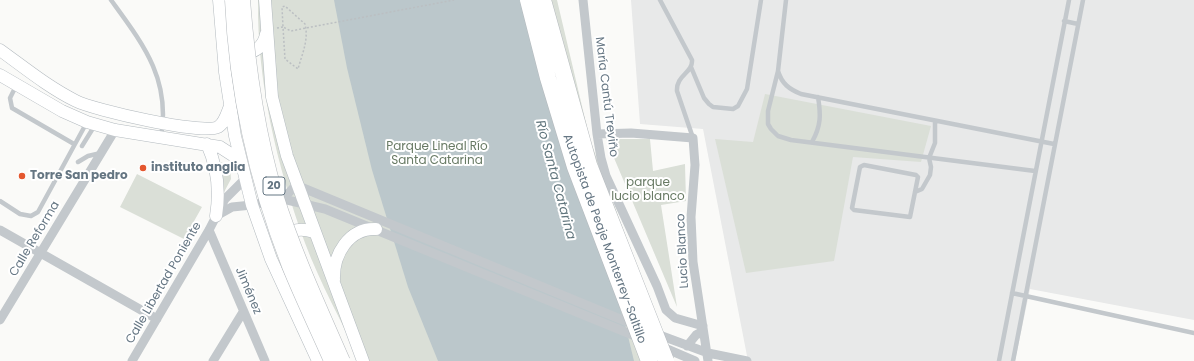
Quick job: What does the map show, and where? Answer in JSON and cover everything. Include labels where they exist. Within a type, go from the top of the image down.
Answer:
[{"type":"highway","name":"Autopista de Peaje Monterrey-Saltillo","points":[[528,0],[548,78],[575,167],[649,361]]},
{"type":"highway","name":"Autopista de Peaje Monterrey-Saltillo","points":[[543,0],[589,165],[670,357]]},
{"type":"main road","name":"20","points":[[232,0],[240,86],[256,163],[275,226],[290,267],[331,361]]},
{"type":"main road","name":"20","points":[[244,0],[254,98],[263,144],[276,193],[300,262],[343,361]]},
{"type":"street","name":"20","points":[[219,0],[220,29],[230,104],[240,160],[252,205],[271,258],[318,361]]},
{"type":"street","name":"20","points":[[264,0],[272,98],[285,149],[296,185],[363,361]]},
{"type":"street","name":"María Cantú Treviño","points":[[583,0],[597,134],[606,176],[657,286],[673,310],[703,325]]},
{"type":"street","points":[[220,29],[235,49],[249,52],[262,46],[265,39],[266,30]]},
{"type":"street","points":[[0,50],[45,83],[77,101],[98,108],[163,123],[200,128],[217,127],[225,119],[230,104],[237,92],[248,85],[261,88],[272,98]]},
{"type":"street","points":[[0,75],[62,111],[91,123],[115,130],[207,144],[230,152],[240,160]]},
{"type":"street","name":"Calle Reforma","points":[[0,320],[115,130]]},
{"type":"street","points":[[597,134],[631,134],[693,138]]},
{"type":"street","name":"Lucio Blanco","points":[[693,138],[695,165],[691,217],[692,247],[695,281],[708,357]]},
{"type":"street","points":[[207,144],[212,156],[218,181],[219,197],[216,216]]},
{"type":"street","name":"Calle Libertad Poniente","points":[[132,361],[209,230],[225,199],[245,179]]},
{"type":"street","points":[[283,199],[296,185],[378,226],[670,357],[695,361]]},
{"type":"street","points":[[283,199],[303,203],[378,226],[687,346],[708,357],[747,361]]},
{"type":"street","name":"Calle Libertad Poniente","points":[[216,216],[232,207],[283,199]]},
{"type":"street","points":[[335,289],[335,264],[344,244],[362,231],[378,226]]},
{"type":"street","points":[[271,258],[280,239],[287,233],[305,229],[314,232]]},
{"type":"street","points":[[0,230],[157,319]]},
{"type":"street","name":"Jiménez","points":[[209,230],[265,361]]},
{"type":"street","points":[[212,361],[243,312]]},
{"type":"street","points":[[687,346],[703,325]]},
{"type":"lane","points":[[111,0],[149,57],[161,88],[164,103],[161,137]]},
{"type":"lane","points":[[660,0],[692,60],[691,67],[704,98],[713,107],[733,109],[738,106],[747,89],[761,0]]},
{"type":"lane","points":[[786,0],[778,71],[768,111],[768,124],[778,136],[812,142],[1035,171]]},
{"type":"lane","points":[[999,361],[1069,0]]},
{"type":"lane","points":[[1013,361],[1083,0]]},
{"type":"lane","points":[[1064,21],[1078,24]]},
{"type":"lane","points":[[691,67],[678,80],[677,90],[693,138]]},
{"type":"lane","points":[[778,71],[781,80],[793,90],[818,97],[1054,144]]},
{"type":"lane","points":[[17,84],[10,98],[12,108],[74,144]]},
{"type":"lane","points":[[812,142],[818,131],[820,122],[818,97]]},
{"type":"lane","points":[[915,192],[922,189],[930,175],[930,158],[935,143],[935,121]]},
{"type":"lane","points":[[0,201],[20,214],[31,216],[34,215],[43,204],[74,144],[91,123]]},
{"type":"lane","points":[[82,146],[91,123]]},
{"type":"lane","points":[[78,162],[88,156],[101,153]]},
{"type":"lane","points":[[864,165],[916,175],[918,177],[915,192],[910,216],[854,210],[852,208],[860,167],[864,165]]},
{"type":"lane","points":[[1012,293],[1194,333]]},
{"type":"path","points":[[266,30],[283,27],[291,31],[454,0]]},
{"type":"path","points":[[285,6],[306,24],[308,36],[298,69],[285,59],[283,27],[282,7],[285,6]]},
{"type":"shaded area","points":[[631,0],[1194,0],[1194,320],[1030,289],[1015,361],[748,361],[703,129],[640,124]]},
{"type":"green space","name":"Río Santa Catarina","points":[[258,0],[557,0],[590,140],[672,361],[360,361],[311,258],[286,184],[265,93],[261,62]]},
{"type":"green space","points":[[765,94],[931,126],[921,162],[853,157],[834,261],[746,273],[715,139],[753,142]]},
{"type":"green space","name":"parque lucio blanco","points":[[606,139],[650,139],[653,171],[685,164],[686,201],[661,205],[677,307]]},
{"type":"green space","points":[[216,160],[230,166],[231,179],[222,196]]},
{"type":"green space","points":[[137,174],[202,207],[184,239],[120,207]]},
{"type":"water","name":"Río Santa Catarina","points":[[334,0],[529,0],[626,328],[634,361],[438,361],[408,287],[372,170],[347,68]]},
{"type":"place","name":"instituto anglia","points":[[143,168]]},
{"type":"place","name":"Torre San pedro","points":[[22,176]]},
{"type":"park label","name":"Parque Lineal Río Santa Catarina","points":[[437,154]]}]
